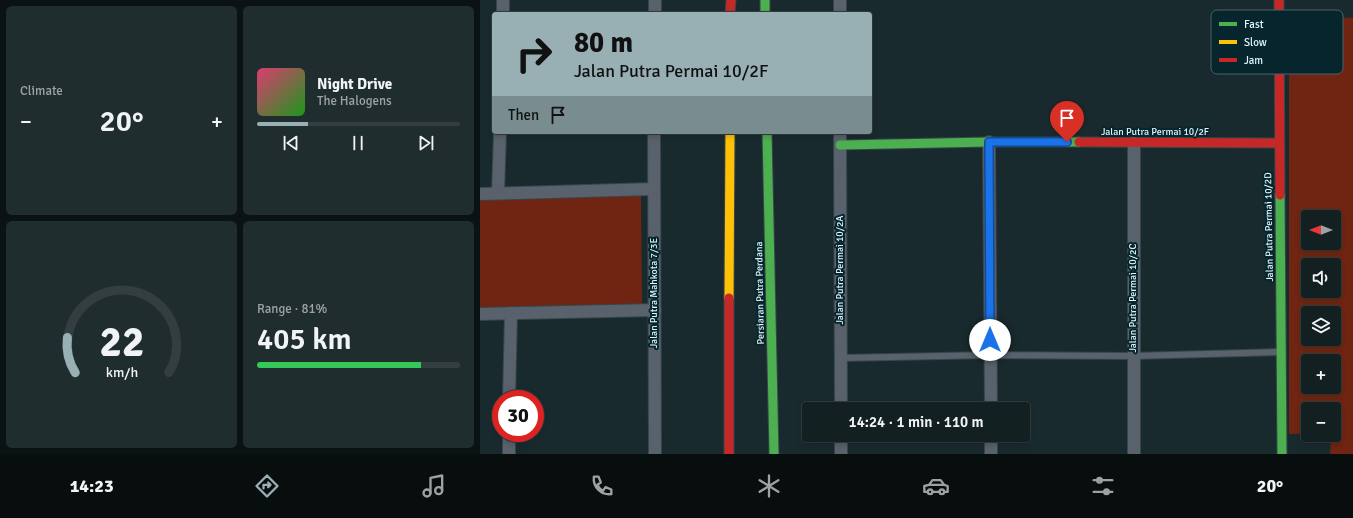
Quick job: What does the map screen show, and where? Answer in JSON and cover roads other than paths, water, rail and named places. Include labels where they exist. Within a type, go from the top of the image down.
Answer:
[{"type":"street","points":[[503,0],[503,12]]},
{"type":"street","points":[[655,0],[655,12]]},
{"type":"street","points":[[730,0],[730,12]]},
{"type":"street","points":[[765,0],[765,12]]},
{"type":"street","points":[[840,0],[840,12]]},
{"type":"street","name":"Jalan Putra Permai 10/2D","points":[[1279,74],[1282,454]]},
{"type":"street","points":[[498,193],[500,134]]},
{"type":"street","name":"Jalan Putra Mahkota 7/3E","points":[[654,134],[655,454]]},
{"type":"street","points":[[729,454],[730,134]]},
{"type":"street","name":"Persiaran Putra Perdana","points":[[768,134],[774,454]]},
{"type":"street","name":"Jalan Putra Permai 10/2A","points":[[840,134],[841,402]]},
{"type":"street","points":[[989,142],[990,402]]},
{"type":"street","name":"Jalan Putra Permai 10/2F","points":[[840,145],[989,142],[1279,143]]},
{"type":"street","name":"Jalan Putra Permai 10/2C","points":[[1134,142],[1134,454]]},
{"type":"street","points":[[480,194],[654,190]]},
{"type":"street","points":[[480,314],[655,310]]},
{"type":"street","points":[[510,390],[511,313]]},
{"type":"street","points":[[509,442],[509,454]]},
{"type":"street","points":[[841,442],[841,454]]},
{"type":"street","points":[[990,442],[990,454]]},
{"type":"lane","points":[[841,358],[990,355],[1133,356],[1281,352]]}]
